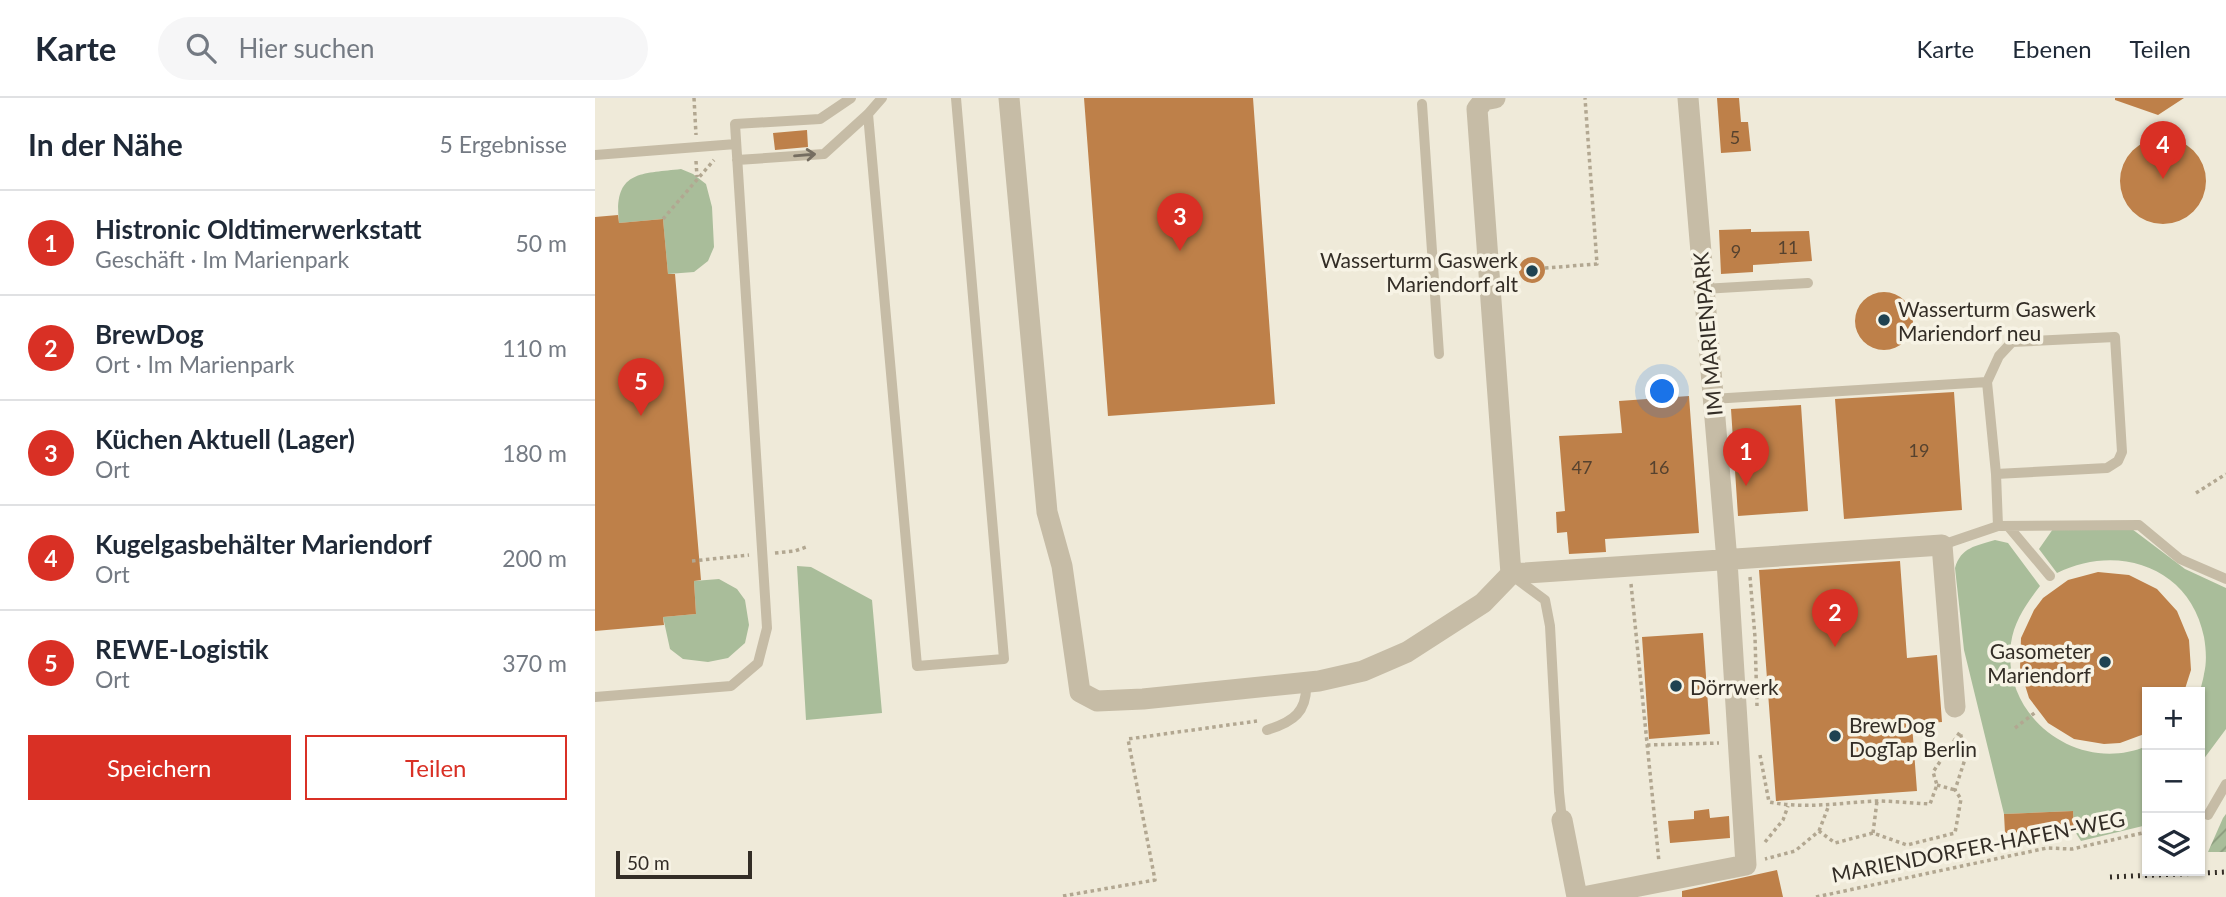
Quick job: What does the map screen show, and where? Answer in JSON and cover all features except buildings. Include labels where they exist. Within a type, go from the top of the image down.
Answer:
[{"type":"street","points":[[1009,98],[1047,512],[1062,566],[1080,692],[1097,701],[1143,699],[1306,682],[1363,671],[1408,652],[1483,603],[1511,574],[1942,545],[1955,706]]},
{"type":"street","points":[[1495,98],[1483,100],[1477,109],[1511,574]]},
{"type":"street","name":"IM MARIENPARK","points":[[1688,98],[1725,534],[1738,560],[1749,745],[1746,865]]},
{"type":"street","points":[[1562,820],[1577,897]]},
{"type":"street","points":[[1583,897],[1746,865]]},
{"type":"lane","points":[[595,697],[731,686],[758,663],[767,628],[737,160],[732,144],[734,124],[820,119],[851,98]]},
{"type":"lane","points":[[737,160],[824,154],[882,98]]},
{"type":"lane","points":[[868,114],[917,666],[1004,659],[956,98]]},
{"type":"lane","points":[[1422,104],[1440,354]]},
{"type":"lane","points":[[595,155],[732,144]]},
{"type":"lane","points":[[1703,289],[1808,283]]},
{"type":"lane","points":[[1996,474],[2106,468],[2118,461],[2122,452],[2115,337],[2012,342],[1999,356],[1987,382],[1996,474],[2003,526],[2050,576]]},
{"type":"lane","points":[[1712,399],[1987,382]]},
{"type":"lane","points":[[1942,545],[2003,526],[2139,525],[2180,559],[2226,579]]},
{"type":"lane","points":[[1511,574],[1545,600],[1550,626],[1562,820]]},
{"type":"lane","points":[[1267,725],[1293,719],[1301,710],[1307,691],[1306,682]]},
{"type":"lane","points":[[2208,815],[2226,784]]},
{"type":"path","points":[[1545,268],[1597,264],[1585,98]]},
{"type":"path","points":[[663,219],[732,144]]},
{"type":"path","points":[[2196,493],[2226,474]]},
{"type":"path","points":[[1738,560],[1755,637],[1758,717]]},
{"type":"path","points":[[1629,566],[1661,881]]},
{"type":"path","points":[[2015,728],[2037,711]]},
{"type":"path","points":[[1063,896],[1155,880],[1128,739],[1267,725]]},
{"type":"path","points":[[1647,745],[1749,745],[1769,802],[1788,806],[1877,801],[1930,804],[1937,785],[1933,772],[1960,732],[1966,756],[1955,790]]},
{"type":"path","points":[[1819,831],[1835,843],[1873,833],[1907,845],[1955,833],[1961,799],[1955,790],[1937,785]]},
{"type":"path","points":[[1873,833],[1877,801]]},
{"type":"path","points":[[1746,865],[1795,851],[1819,831],[1829,805]]},
{"type":"path","points":[[1746,865],[1783,820],[1788,806]]},
{"type":"path","name":"MARIENDORFER-HAFEN-WEG","points":[[1816,897],[2047,848],[2072,849],[2142,833]]},
{"type":"green space","points":[[681,169],[706,184],[712,207],[714,247],[708,261],[694,272],[668,274],[663,219],[619,223],[618,206],[625,184],[633,178],[642,174]]},
{"type":"green space","points":[[2053,529],[2132,529],[2185,569],[2226,588],[2226,729],[2205,757],[2205,687],[2201,687],[2206,656],[2204,637],[2196,613],[2184,593],[2167,578],[2148,567],[2126,561],[2103,560],[2080,564],[2057,573],[2039,549]]},
{"type":"green space","points":[[1995,540],[2008,543],[2040,586],[2022,613],[2011,643],[2011,670],[2018,695],[2032,716],[2050,734],[2071,746],[2096,753],[2121,753],[2142,747],[2142,826],[2081,841],[2074,830],[2073,811],[2004,814],[1964,650],[1955,568],[1965,551]]},
{"type":"green space","points":[[797,566],[811,567],[872,600],[882,713],[806,720]]},
{"type":"green space","points":[[719,579],[737,589],[745,600],[749,625],[745,643],[728,658],[708,662],[683,659],[670,649],[663,617],[696,614],[694,581]]},
{"type":"green space","points":[[2226,814],[2226,852],[2208,852],[2223,818]]},
{"type":"railway","points":[[2110,877],[2226,872]]},
{"type":"place","name":"Kugelgasbehälter Mariendorf","points":[[2163,179]]},
{"type":"place","name":"Küchen Aktuell (Lager)","points":[[1180,251]]},
{"type":"place","name":"Wasserturm Gaswerk Mariendorf alt","points":[[1532,271]]},
{"type":"place","name":"Wasserturm Gaswerk Mariendorf neu","points":[[1884,320]]},
{"type":"place","name":"REWE-Logistik","points":[[641,416]]},
{"type":"place","name":"Histronic Oldtimerwerkstatt","points":[[1746,486]]},
{"type":"place","name":"BrewDog","points":[[1835,647]]},
{"type":"place","name":"Gasometer Mariendorf","points":[[2105,662]]},
{"type":"place","name":"Dörrwerk","points":[[1676,686]]},
{"type":"place","name":"BrewDog DogTap Berlin","points":[[1835,736]]}]
